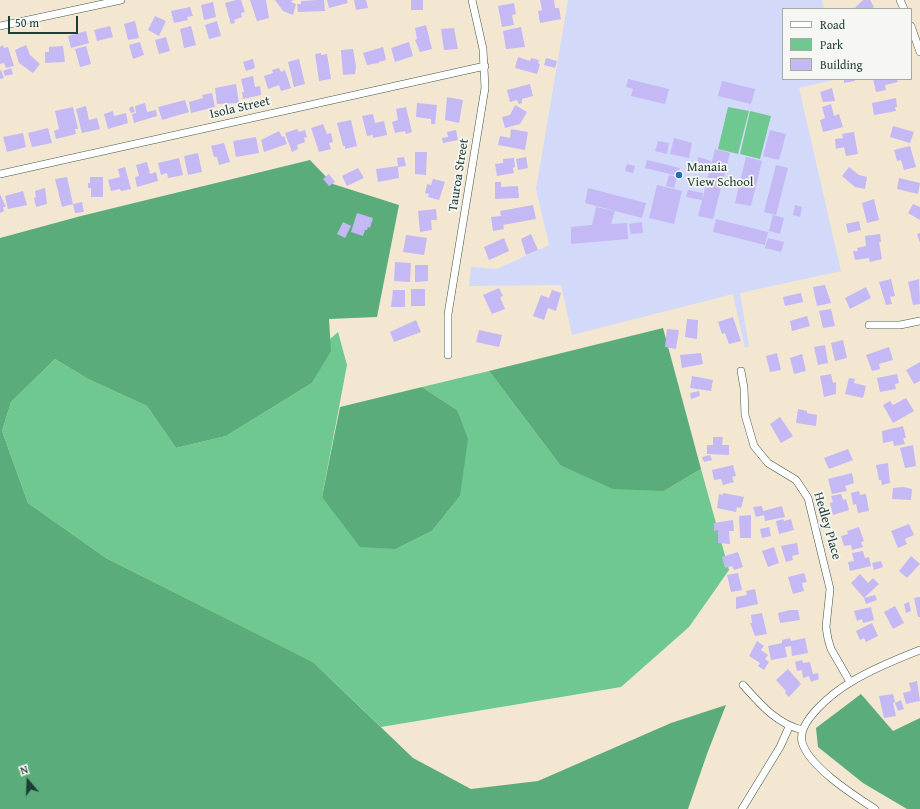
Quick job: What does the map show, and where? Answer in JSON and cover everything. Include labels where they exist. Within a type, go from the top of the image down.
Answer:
[{"type":"street","points":[[0,26],[121,0]]},
{"type":"street","name":"Tauroa Street","points":[[448,355],[448,314],[485,88],[485,66],[472,0]]},
{"type":"street","points":[[912,29],[920,52]]},
{"type":"street","name":"Isola Street","points":[[0,174],[485,66]]},
{"type":"street","points":[[869,325],[900,325],[920,321]]},
{"type":"street","name":"Hedley Place","points":[[740,371],[744,388],[744,415],[754,446],[768,463],[796,480],[808,498],[830,589],[826,627],[828,640],[831,649],[850,682]]},
{"type":"street","points":[[875,809],[837,783],[821,769],[806,751],[802,742],[802,730],[805,723],[812,715],[850,682],[920,650]]},
{"type":"street","points":[[743,685],[768,712],[789,727],[802,730]]},
{"type":"street","points":[[742,809],[780,747],[789,727]]},
{"type":"shaded area","name":"Manaia View School","points":[[568,0],[822,0],[824,8],[782,8],[782,80],[834,80],[799,88],[841,271],[740,293],[749,347],[745,348],[733,294],[572,335],[561,285],[469,286],[471,267],[497,269],[549,245],[536,189]]},
{"type":"green space","points":[[728,107],[749,111],[738,154],[718,149]]},
{"type":"green space","points":[[750,111],[771,116],[760,159],[740,154]]},
{"type":"green space","points":[[310,160],[333,184],[399,205],[377,317],[329,319],[331,351],[312,383],[226,436],[176,448],[147,406],[88,379],[55,359],[11,402],[2,431],[28,503],[106,558],[313,662],[413,758],[471,789],[538,781],[671,723],[726,705],[688,809],[0,809],[0,238],[81,216]]},
{"type":"green space","points":[[663,328],[701,469],[664,491],[613,489],[560,465],[489,371]]},
{"type":"green space","points":[[338,332],[347,365],[322,497],[396,549],[432,531],[460,496],[457,410],[422,387],[489,371],[560,465],[664,491],[701,469],[729,570],[689,627],[621,687],[381,727],[313,662],[106,558],[28,503],[2,431],[11,402],[55,359],[88,379],[147,406],[176,448],[226,436],[312,383],[330,351],[330,339]]},
{"type":"green space","points":[[422,387],[457,410],[468,439],[460,496],[432,531],[396,549],[360,547],[322,497],[340,407]]},
{"type":"green space","points":[[861,694],[893,731],[920,718],[920,809],[907,809],[863,783],[818,747],[816,728]]},
{"type":"building","points":[[241,0],[245,12],[241,13],[242,17],[234,20],[235,23],[231,24],[225,3]]},
{"type":"building","points":[[250,0],[266,0],[269,18],[257,21]]},
{"type":"building","points":[[275,0],[293,0],[291,2],[296,4],[293,15],[283,11]]},
{"type":"building","points":[[324,0],[325,11],[298,12],[297,4],[301,4],[301,1]]},
{"type":"building","points":[[327,0],[347,0],[348,3],[329,8]]},
{"type":"building","points":[[354,0],[366,0],[368,8],[356,10]]},
{"type":"building","points":[[411,0],[423,0],[423,10],[411,10]]},
{"type":"building","points":[[540,0],[554,0],[555,8],[559,8],[561,19],[540,23],[538,11],[542,10]]},
{"type":"building","points":[[863,0],[870,0],[874,7],[872,8],[855,8]]},
{"type":"building","points":[[213,2],[216,17],[204,20],[201,5]]},
{"type":"building","points":[[514,3],[516,14],[512,15],[514,25],[502,27],[498,6]]},
{"type":"building","points":[[190,7],[193,16],[187,17],[188,20],[174,23],[171,11]]},
{"type":"building","points":[[155,16],[166,21],[159,36],[148,30]]},
{"type":"building","points":[[135,21],[139,38],[128,40],[124,24]]},
{"type":"building","points":[[217,21],[221,36],[209,39],[205,25]]},
{"type":"building","points":[[426,25],[432,49],[420,52],[415,40],[417,39],[415,28]]},
{"type":"building","points":[[110,26],[113,37],[97,41],[94,30]]},
{"type":"building","points":[[191,26],[196,45],[184,48],[180,29]]},
{"type":"building","points":[[521,27],[525,47],[506,49],[503,31]]},
{"type":"building","points":[[454,28],[458,49],[444,50],[441,29]]},
{"type":"building","points":[[86,31],[89,43],[71,48],[68,36]]},
{"type":"building","points":[[166,37],[170,51],[159,54],[155,40]]},
{"type":"building","points":[[140,42],[144,55],[133,59],[129,45]]},
{"type":"building","points":[[409,42],[413,56],[395,62],[391,48]]},
{"type":"building","points":[[3,45],[4,48],[8,47],[14,66],[6,68],[4,63],[0,64],[0,47]]},
{"type":"building","points":[[26,45],[30,55],[40,64],[33,73],[19,63],[15,50]]},
{"type":"building","points":[[63,46],[65,62],[45,63],[45,52],[49,52],[49,47]]},
{"type":"building","points":[[86,46],[91,64],[80,67],[75,49]]},
{"type":"building","points":[[383,47],[386,60],[367,65],[363,53]]},
{"type":"building","points":[[353,49],[356,66],[355,74],[343,75],[341,50]]},
{"type":"building","points":[[321,53],[321,55],[327,54],[331,79],[319,81],[315,54]]},
{"type":"building","points":[[518,57],[530,61],[531,58],[539,60],[538,63],[540,64],[537,74],[515,68]]},
{"type":"building","points":[[546,58],[557,61],[555,68],[544,65]]},
{"type":"building","points":[[253,59],[255,68],[246,71],[243,62]]},
{"type":"building","points":[[299,59],[305,84],[294,87],[288,62]]},
{"type":"building","points":[[11,68],[13,74],[5,76],[3,71]]},
{"type":"building","points":[[279,68],[281,72],[285,70],[291,88],[281,91],[279,85],[268,89],[264,76],[273,73],[272,70]]},
{"type":"building","points":[[1,70],[4,78],[0,79],[0,71]]},
{"type":"building","points":[[253,76],[255,87],[260,86],[261,95],[243,99],[242,92],[244,92],[241,79]]},
{"type":"building","points":[[628,79],[669,89],[665,104],[631,96],[633,89],[626,87]]},
{"type":"building","points":[[844,80],[855,81],[844,83]]},
{"type":"building","points":[[873,80],[897,80],[898,82],[885,85],[886,90],[876,92]]},
{"type":"building","points":[[722,81],[755,89],[751,104],[718,96]]},
{"type":"building","points":[[236,84],[239,103],[217,104],[215,88]]},
{"type":"building","points":[[530,84],[533,96],[522,99],[522,103],[519,104],[517,100],[510,102],[507,90]]},
{"type":"building","points":[[832,88],[835,101],[823,102],[820,92]]},
{"type":"building","points":[[212,93],[215,107],[191,113],[189,102],[203,98],[202,95]]},
{"type":"building","points":[[447,97],[463,100],[459,123],[445,120]]},
{"type":"building","points":[[896,98],[896,111],[874,115],[872,103]]},
{"type":"building","points":[[185,100],[189,112],[162,120],[158,107]]},
{"type":"building","points":[[145,103],[147,112],[156,110],[157,116],[134,123],[132,114],[136,113],[135,106]]},
{"type":"building","points":[[417,103],[437,105],[435,124],[431,124],[431,119],[416,117]]},
{"type":"building","points":[[831,104],[834,116],[839,114],[843,127],[823,132],[820,120],[825,118],[822,107]]},
{"type":"building","points":[[515,105],[527,112],[520,124],[505,128],[502,117],[510,115]]},
{"type":"building","points":[[86,106],[89,120],[97,118],[100,129],[82,133],[76,109]]},
{"type":"building","points":[[133,106],[135,112],[131,113],[129,108]]},
{"type":"building","points":[[73,107],[78,129],[75,129],[76,134],[56,139],[54,131],[59,129],[55,111]]},
{"type":"building","points":[[406,107],[412,132],[406,134],[405,131],[395,133],[392,122],[398,120],[396,109]]},
{"type":"building","points":[[113,111],[114,116],[126,113],[128,123],[108,129],[104,114]]},
{"type":"building","points":[[373,114],[375,123],[384,121],[387,135],[373,138],[373,135],[367,136],[362,116]]},
{"type":"building","points":[[351,120],[357,146],[345,149],[337,123]]},
{"type":"building","points":[[323,124],[327,134],[331,133],[333,142],[329,143],[331,149],[319,152],[311,128]]},
{"type":"building","points":[[893,126],[914,132],[910,143],[890,137]]},
{"type":"building","points":[[48,128],[52,143],[32,147],[28,133]]},
{"type":"building","points":[[297,129],[299,132],[305,130],[307,137],[304,138],[305,142],[297,145],[298,149],[292,152],[285,133]]},
{"type":"building","points":[[511,129],[528,132],[525,150],[498,145],[500,136],[510,138]]},
{"type":"building","points":[[456,130],[458,140],[443,143],[442,138],[448,137],[447,132]]},
{"type":"building","points":[[770,130],[786,134],[779,160],[763,156]]},
{"type":"building","points":[[279,131],[282,137],[284,136],[287,144],[264,152],[261,140]]},
{"type":"building","points":[[854,132],[858,154],[846,156],[844,147],[836,149],[835,139],[843,138],[842,134]]},
{"type":"building","points":[[23,133],[26,147],[7,152],[3,137]]},
{"type":"building","points":[[256,137],[259,153],[236,157],[233,141]]},
{"type":"building","points":[[674,138],[692,143],[689,158],[670,154]]},
{"type":"building","points":[[658,141],[669,143],[667,154],[655,151]]},
{"type":"building","points":[[224,143],[230,162],[219,165],[217,157],[214,157],[211,146]]},
{"type":"building","points":[[910,146],[916,167],[904,170],[901,160],[897,161],[894,150]]},
{"type":"building","points":[[715,149],[730,153],[713,219],[698,216]]},
{"type":"building","points":[[415,152],[427,152],[426,175],[415,174]]},
{"type":"building","points":[[198,153],[202,172],[188,175],[184,156]]},
{"type":"building","points":[[404,157],[406,166],[398,167],[399,178],[378,182],[376,169],[398,166],[397,158]]},
{"type":"building","points":[[526,157],[528,168],[518,170],[516,159]]},
{"type":"building","points":[[698,157],[711,161],[709,168],[697,165]]},
{"type":"building","points":[[746,157],[762,161],[751,206],[735,203]]},
{"type":"building","points":[[179,158],[183,175],[168,178],[167,173],[161,175],[158,163]]},
{"type":"building","points":[[514,158],[514,173],[497,176],[495,164],[503,163],[503,159]]},
{"type":"building","points":[[647,160],[680,168],[678,176],[645,168]]},
{"type":"building","points":[[147,162],[150,174],[156,172],[158,181],[137,187],[135,177],[139,176],[136,165]]},
{"type":"building","points":[[627,164],[635,166],[633,173],[625,171]]},
{"type":"building","points":[[776,165],[788,168],[776,215],[764,212]]},
{"type":"building","points":[[125,167],[131,189],[111,191],[108,180],[120,177],[118,169]]},
{"type":"building","points":[[849,167],[859,175],[867,177],[865,189],[855,187],[842,176]]},
{"type":"building","points":[[358,168],[364,178],[347,186],[342,176]]},
{"type":"building","points":[[329,174],[335,182],[329,186],[323,179]]},
{"type":"building","points":[[669,175],[677,177],[674,188],[666,186]]},
{"type":"building","points":[[67,177],[73,204],[62,207],[55,179]]},
{"type":"building","points":[[90,177],[103,177],[103,197],[91,197],[91,188],[88,188]]},
{"type":"building","points":[[899,178],[920,183],[918,194],[897,189]]},
{"type":"building","points":[[433,179],[445,182],[439,200],[428,197],[429,194],[425,193],[427,184],[431,185]]},
{"type":"building","points":[[495,182],[501,182],[501,187],[518,186],[519,198],[495,199]]},
{"type":"building","points":[[657,185],[682,191],[674,224],[649,218]]},
{"type":"building","points":[[45,188],[47,204],[36,207],[34,198],[36,197],[35,191]]},
{"type":"building","points":[[588,188],[646,203],[642,218],[585,203]]},
{"type":"building","points":[[688,190],[703,193],[702,200],[686,197]]},
{"type":"building","points":[[23,191],[27,205],[8,209],[5,196]]},
{"type":"building","points":[[0,194],[6,207],[3,207],[4,211],[0,213]]},
{"type":"building","points":[[874,199],[879,220],[867,223],[862,203]]},
{"type":"building","points":[[82,202],[84,212],[75,213],[73,204]]},
{"type":"building","points":[[913,204],[920,207],[920,220],[908,213]]},
{"type":"building","points":[[533,205],[536,219],[503,225],[504,229],[493,231],[491,217],[501,216],[500,211]]},
{"type":"building","points":[[795,205],[802,207],[800,217],[793,215]]},
{"type":"building","points":[[596,207],[615,211],[611,224],[627,223],[628,239],[571,244],[571,227],[592,225]]},
{"type":"building","points":[[436,209],[437,220],[431,220],[432,230],[420,232],[418,211]]},
{"type":"building","points":[[357,213],[373,218],[370,228],[368,227],[367,230],[365,230],[363,236],[351,232]]},
{"type":"building","points":[[773,215],[784,218],[780,234],[769,231]]},
{"type":"building","points":[[716,219],[768,232],[765,245],[713,232]]},
{"type":"building","points":[[859,221],[861,230],[848,233],[846,224]]},
{"type":"building","points":[[343,222],[351,226],[345,238],[337,234]]},
{"type":"building","points":[[642,222],[643,233],[631,234],[629,224]]},
{"type":"building","points":[[920,233],[920,243],[917,234]]},
{"type":"building","points":[[531,234],[538,250],[526,255],[521,239]]},
{"type":"building","points":[[880,234],[881,242],[879,242],[882,259],[870,262],[869,258],[855,260],[853,251],[858,251],[857,248],[866,246],[865,236]]},
{"type":"building","points":[[406,235],[427,238],[424,255],[403,252]]},
{"type":"building","points":[[504,238],[509,251],[489,260],[484,247]]},
{"type":"building","points":[[768,238],[784,242],[781,252],[765,248]]},
{"type":"building","points":[[395,262],[411,263],[410,282],[394,281]]},
{"type":"building","points":[[415,265],[428,265],[428,281],[415,282]]},
{"type":"building","points":[[891,279],[895,296],[890,297],[892,304],[886,305],[879,282]]},
{"type":"building","points":[[919,279],[920,304],[913,305],[908,282]]},
{"type":"building","points":[[825,285],[831,303],[817,306],[813,287]]},
{"type":"building","points":[[866,287],[871,298],[850,309],[845,298]]},
{"type":"building","points":[[499,288],[503,296],[500,297],[505,309],[492,314],[483,295]]},
{"type":"building","points":[[411,289],[425,289],[425,306],[411,306]]},
{"type":"building","points":[[393,290],[405,290],[405,307],[391,307]]},
{"type":"building","points":[[552,290],[561,293],[556,311],[548,308],[544,320],[533,316],[541,295],[549,298]]},
{"type":"building","points":[[801,293],[803,302],[785,306],[783,297]]},
{"type":"building","points":[[831,309],[835,326],[823,328],[819,311]]},
{"type":"building","points":[[807,316],[810,326],[792,331],[790,321]]},
{"type":"building","points":[[733,317],[741,341],[729,344],[725,333],[722,334],[718,322]]},
{"type":"building","points":[[687,319],[698,320],[697,339],[685,337]]},
{"type":"building","points":[[416,320],[421,332],[394,342],[390,332]]},
{"type":"building","points":[[667,329],[679,330],[676,349],[665,347]]},
{"type":"building","points":[[479,330],[502,335],[499,347],[476,342]]},
{"type":"building","points":[[843,340],[847,358],[835,361],[831,343]]},
{"type":"building","points":[[825,345],[828,363],[818,365],[814,347]]},
{"type":"building","points":[[889,347],[893,360],[879,364],[880,369],[872,371],[866,355]]},
{"type":"building","points":[[701,353],[703,364],[682,368],[680,355]]},
{"type":"building","points":[[777,353],[781,370],[770,372],[766,356]]},
{"type":"building","points":[[802,354],[806,371],[794,374],[790,358]]},
{"type":"building","points":[[920,362],[920,381],[914,384],[906,370]]},
{"type":"building","points":[[831,374],[833,383],[836,382],[836,394],[824,397],[820,376]]},
{"type":"building","points":[[897,374],[899,383],[895,384],[896,389],[880,392],[877,378]]},
{"type":"building","points":[[692,376],[713,380],[711,391],[690,388]]},
{"type":"building","points":[[849,378],[855,379],[854,383],[866,386],[863,398],[845,394]]},
{"type":"building","points":[[699,391],[700,396],[691,399],[690,393]]},
{"type":"building","points":[[906,398],[914,411],[893,423],[883,405],[890,401],[893,405]]},
{"type":"building","points":[[798,409],[817,415],[816,426],[796,423]]},
{"type":"building","points":[[780,417],[793,436],[781,443],[770,424]]},
{"type":"building","points":[[903,426],[906,438],[903,438],[905,444],[894,446],[893,441],[883,443],[882,431]]},
{"type":"building","points":[[713,437],[723,437],[722,445],[729,445],[729,455],[707,454],[707,445],[713,445]]},
{"type":"building","points":[[913,445],[916,466],[905,468],[900,448]]},
{"type":"building","points":[[848,449],[853,460],[829,469],[824,458]]},
{"type":"building","points":[[710,455],[712,460],[704,462],[702,457]]},
{"type":"building","points":[[888,463],[890,483],[882,485],[881,480],[879,480],[876,465]]},
{"type":"building","points":[[733,465],[736,476],[732,477],[734,482],[723,485],[721,479],[714,480],[712,470]]},
{"type":"building","points":[[852,473],[854,483],[845,486],[847,491],[832,494],[828,479]]},
{"type":"building","points":[[903,487],[912,489],[911,500],[892,499],[893,488]]},
{"type":"building","points":[[859,491],[860,495],[866,494],[869,511],[858,513],[856,504],[853,505],[851,493]]},
{"type":"building","points":[[723,493],[744,497],[741,508],[737,507],[736,512],[717,508],[719,494],[723,495]]},
{"type":"building","points":[[841,494],[843,500],[846,499],[849,510],[833,515],[830,503],[833,502],[831,496]]},
{"type":"building","points":[[762,506],[763,511],[782,506],[785,517],[765,521],[764,515],[756,517],[753,507]]},
{"type":"building","points":[[751,515],[751,538],[740,538],[739,516]]},
{"type":"building","points":[[783,519],[784,521],[791,519],[794,530],[779,534],[776,521]]},
{"type":"building","points":[[733,520],[734,531],[729,531],[730,544],[718,543],[718,530],[714,531],[714,523]]},
{"type":"building","points":[[909,524],[914,535],[905,539],[907,544],[898,548],[891,531]]},
{"type":"building","points":[[769,527],[771,536],[762,538],[760,529]]},
{"type":"building","points":[[859,527],[864,541],[861,542],[863,547],[852,550],[851,545],[844,546],[841,536],[848,534],[847,531]]},
{"type":"building","points":[[797,543],[799,554],[792,556],[793,560],[786,562],[781,546]]},
{"type":"building","points":[[774,547],[779,563],[768,567],[762,551]]},
{"type":"building","points":[[863,551],[865,558],[869,557],[871,566],[850,571],[848,562],[854,561],[852,553]]},
{"type":"building","points":[[738,552],[743,567],[734,570],[732,566],[725,568],[722,557]]},
{"type":"building","points":[[911,556],[920,564],[907,578],[899,571]]},
{"type":"building","points":[[881,561],[883,567],[874,570],[872,563]]},
{"type":"building","points":[[738,573],[742,590],[731,592],[727,575]]},
{"type":"building","points":[[804,573],[807,582],[802,583],[804,591],[793,594],[788,577]]},
{"type":"building","points":[[860,574],[868,583],[873,578],[879,584],[864,598],[851,583]]},
{"type":"building","points":[[755,589],[758,604],[736,609],[736,597],[747,595],[746,591]]},
{"type":"building","points":[[875,595],[877,600],[866,604],[864,598]]},
{"type":"building","points":[[920,597],[920,617],[918,617],[914,598]]},
{"type":"building","points":[[909,602],[911,611],[906,613],[904,604]]},
{"type":"building","points":[[895,606],[904,623],[893,629],[884,612]]},
{"type":"building","points":[[871,607],[874,620],[863,623],[862,619],[857,621],[854,611]]},
{"type":"building","points":[[798,610],[800,620],[780,623],[778,613]]},
{"type":"building","points":[[762,613],[767,634],[755,636],[750,623],[752,623],[751,615]]},
{"type":"building","points":[[872,623],[878,636],[866,642],[864,638],[860,640],[856,631]]},
{"type":"building","points":[[790,638],[791,641],[805,638],[808,653],[792,656],[791,646],[785,647],[787,657],[771,660],[768,646],[782,643],[782,640]]},
{"type":"building","points":[[757,641],[764,646],[761,650],[768,655],[765,659],[769,662],[764,670],[758,666],[760,663],[749,656]]},
{"type":"building","points":[[802,660],[803,663],[810,662],[813,674],[818,673],[819,679],[811,682],[809,676],[803,678],[802,670],[797,671],[795,662]]},
{"type":"building","points":[[788,669],[801,684],[789,697],[785,693],[786,691],[776,680]]},
{"type":"building","points":[[917,681],[920,701],[906,704],[903,693],[911,691],[909,683]]},
{"type":"building","points":[[893,694],[895,702],[893,703],[896,716],[884,718],[879,696]]},
{"type":"building","points":[[901,700],[904,709],[898,711],[895,703]]},
{"type":"place","name":"Manaia View School","points":[[679,175]]}]
